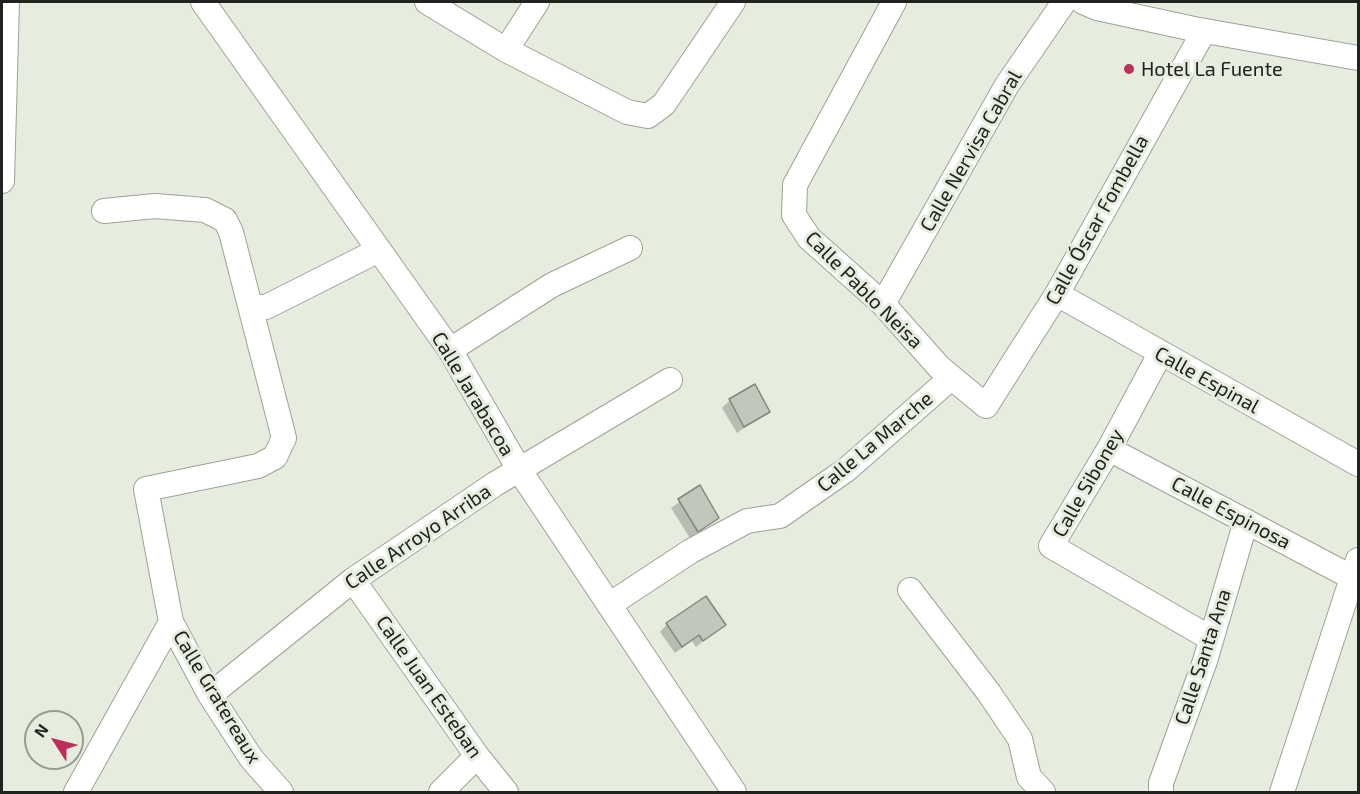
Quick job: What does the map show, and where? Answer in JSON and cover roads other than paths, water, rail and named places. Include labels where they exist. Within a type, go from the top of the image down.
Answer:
[{"type":"street","points":[[2,182],[7,2]]},
{"type":"street","name":"Calle Jarabacoa","points":[[203,2],[450,350],[519,471],[734,792]]},
{"type":"street","points":[[428,2],[506,50],[627,112],[648,116],[664,104],[733,2]]},
{"type":"street","points":[[506,50],[537,2]]},
{"type":"street","name":"Calle Pablo Neisa","points":[[894,2],[795,185],[794,215],[809,238],[883,304],[951,378],[986,406]]},
{"type":"street","name":"Calle Nervisa Cabral","points":[[883,304],[1008,85],[1064,2]]},
{"type":"street","points":[[1083,2],[1097,8],[1204,31],[1359,58]]},
{"type":"street","name":"Calle Óscar Fombella","points":[[986,406],[1057,294],[1204,31]]},
{"type":"street","points":[[104,211],[155,206],[205,210],[225,220],[231,232],[247,300],[252,308],[266,307],[379,250]]},
{"type":"street","points":[[450,350],[552,285],[630,248]]},
{"type":"street","name":"Calle Espinal","points":[[1057,294],[1359,464]]},
{"type":"street","name":"Calle Gratereaux","points":[[252,308],[284,438],[275,457],[258,466],[146,489],[171,622],[210,695],[251,758],[281,792]]},
{"type":"street","name":"Calle Siboney","points":[[1160,354],[1109,449],[1051,546],[1210,638]]},
{"type":"street","name":"Calle La Marche","points":[[609,605],[691,551],[747,521],[780,516],[846,470],[951,378]]},
{"type":"street","name":"Calle Arroyo Arriba","points":[[210,695],[353,580],[519,471],[670,380]]},
{"type":"street","name":"Calle Espinosa","points":[[1109,449],[1246,521],[1356,569]]},
{"type":"street","name":"Calle Santa Ana","points":[[1161,792],[1161,783],[1205,661],[1246,521]]},
{"type":"street","points":[[1282,792],[1356,569]]},
{"type":"street","name":"Calle Juan Esteban","points":[[353,580],[477,756],[506,792]]},
{"type":"street","points":[[910,590],[989,693],[1020,739],[1029,777],[1043,792]]},
{"type":"street","points":[[76,792],[171,622]]},
{"type":"street","points":[[441,792],[477,756]]},
{"type":"place","name":"Hotel La Fuente","points":[[1129,69]]}]
